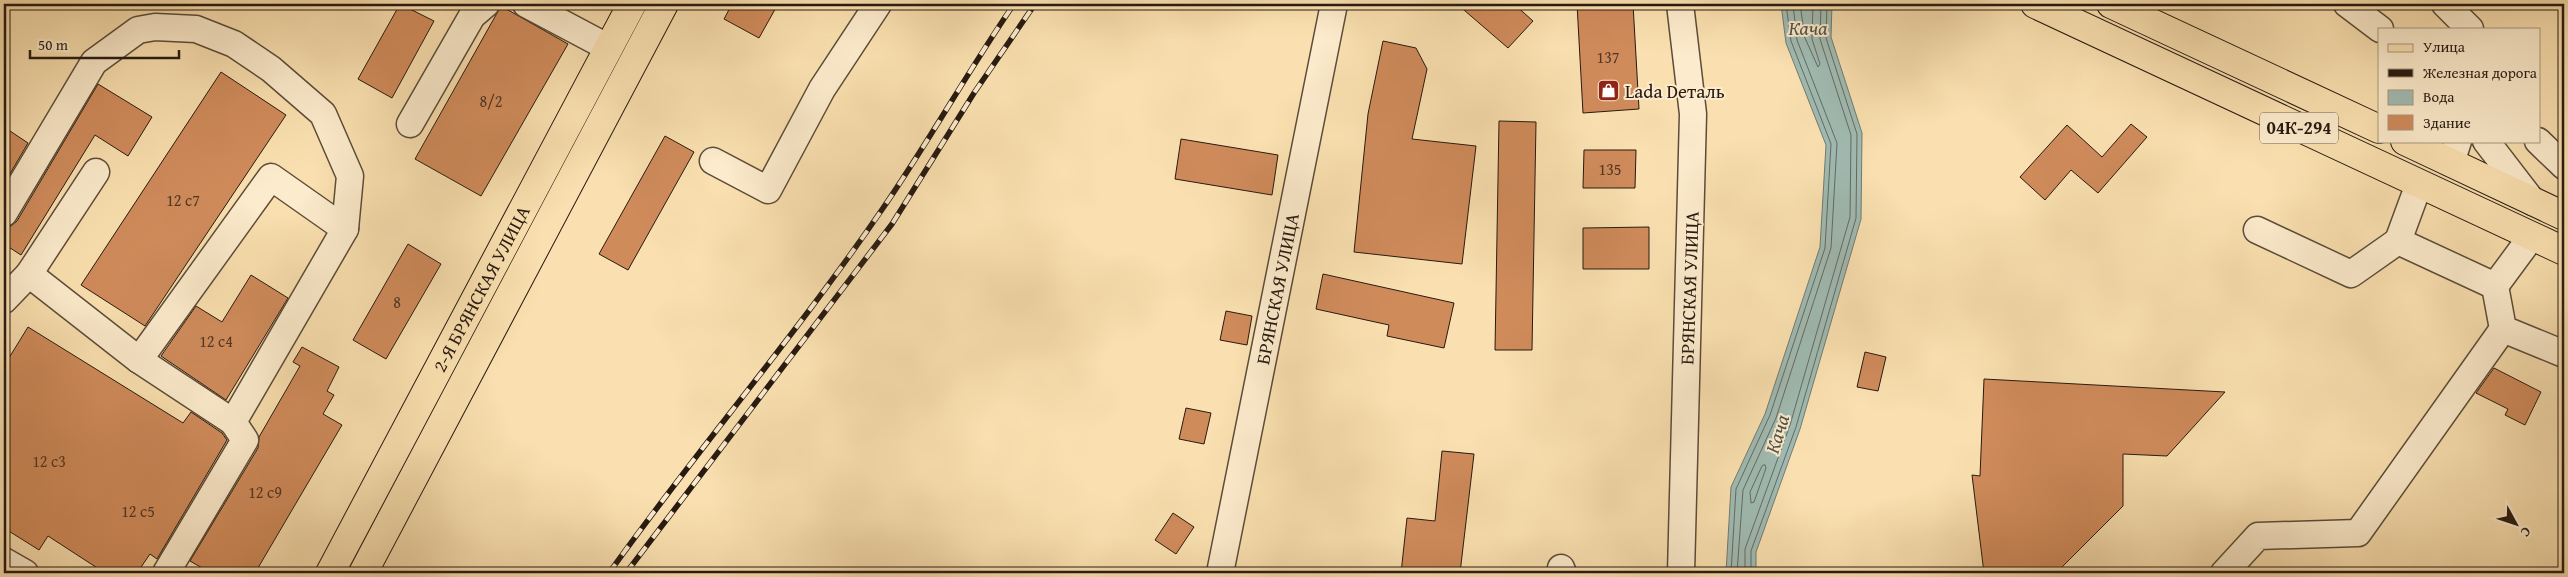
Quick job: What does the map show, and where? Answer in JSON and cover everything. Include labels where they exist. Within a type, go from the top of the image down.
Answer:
[{"type":"main road","name":"2-Я БРЯНСКАЯ УЛИЦА","points":[[330,573],[632,4]]},
{"type":"main road","name":"2-Я БРЯНСКАЯ УЛИЦА","points":[[363,573],[664,4]]},
{"type":"main road","name":"04К-294","points":[[2035,4],[2564,251]]},
{"type":"main road","name":"04К-294","points":[[2111,4],[2378,129]]},
{"type":"main road","points":[[2410,142],[2455,152],[2533,202],[2564,216]]},
{"type":"street","points":[[410,124],[472,16],[486,4]]},
{"type":"street","points":[[526,4],[609,48]]},
{"type":"street","points":[[713,161],[768,190],[822,89],[878,4]]},
{"type":"street","name":"БРЯНСКАЯ УЛИЦА","points":[[1220,573],[1334,4]]},
{"type":"street","name":"БРЯНСКАЯ УЛИЦА","points":[[1680,4],[1694,114],[1681,573]]},
{"type":"street","points":[[2347,4],[2379,28]]},
{"type":"street","points":[[2445,4],[2469,28]]},
{"type":"street","points":[[4,213],[94,62],[138,30],[154,27],[196,28],[234,44],[271,68],[323,114],[350,176],[345,229],[233,422]]},
{"type":"street","points":[[2487,142],[2533,202]]},
{"type":"street","points":[[2539,142],[2564,166]]},
{"type":"street","points":[[4,300],[29,274],[96,172]]},
{"type":"street","points":[[139,360],[271,177],[345,229]]},
{"type":"street","points":[[2258,230],[2351,274],[2398,241],[2419,184]]},
{"type":"street","points":[[2224,573],[2258,536],[2358,534],[2503,329],[2495,286],[2532,236]]},
{"type":"street","points":[[2398,241],[2495,286]]},
{"type":"street","points":[[29,274],[139,360],[233,422],[245,440],[166,573]]},
{"type":"street","points":[[2503,329],[2564,354]]},
{"type":"street","points":[[4,561],[25,573]]},
{"type":"water","name":"Кача","points":[[1781,4],[1832,4],[1831,37],[1862,133],[1861,219],[1800,429],[1756,552],[1756,573],[1726,573],[1731,487],[1765,414],[1820,247],[1826,145],[1786,43]]},
{"type":"building","points":[[400,4],[434,21],[392,98],[358,79]]},
{"type":"building","points":[[732,4],[778,4],[759,38],[724,19]]},
{"type":"building","points":[[1457,4],[1514,4],[1533,21],[1508,48]]},
{"type":"building","points":[[1577,4],[1633,4],[1639,109],[1583,113]]},
{"type":"building","points":[[501,6],[568,44],[481,196],[415,159]]},
{"type":"building","points":[[1383,41],[1416,48],[1427,69],[1412,139],[1476,146],[1462,264],[1354,252],[1368,114]]},
{"type":"building","points":[[221,72],[286,115],[145,326],[81,285]]},
{"type":"building","points":[[98,84],[152,117],[128,156],[95,135],[21,255],[4,244],[4,228],[11,226],[17,221]]},
{"type":"building","points":[[1499,121],[1536,122],[1532,350],[1495,350]]},
{"type":"building","points":[[2131,124],[2147,137],[2098,193],[2071,170],[2045,200],[2020,177],[2067,125],[2102,157]]},
{"type":"building","points":[[4,127],[28,143],[4,184]]},
{"type":"building","points":[[665,136],[694,152],[628,270],[599,254]]},
{"type":"building","points":[[1181,139],[1278,155],[1272,195],[1175,179]]},
{"type":"building","points":[[1584,150],[1636,150],[1635,188],[1583,188]]},
{"type":"building","points":[[1649,227],[1649,269],[1583,269],[1583,228]]},
{"type":"building","points":[[408,244],[441,264],[386,359],[353,340]]},
{"type":"building","points":[[1323,274],[1454,303],[1444,348],[1387,336],[1389,325],[1316,309]]},
{"type":"building","points":[[251,275],[288,298],[226,400],[161,356],[196,306],[222,322]]},
{"type":"building","points":[[1226,311],[1252,316],[1247,345],[1220,340]]},
{"type":"building","points":[[28,327],[183,423],[191,412],[222,433],[227,440],[157,559],[150,554],[137,573],[105,573],[48,536],[39,550],[4,528],[4,366]]},
{"type":"building","points":[[302,347],[339,367],[327,391],[334,395],[323,414],[342,425],[255,573],[211,573],[190,561],[258,448],[259,437],[300,366],[293,362]]},
{"type":"building","points":[[1865,352],[1886,357],[1878,391],[1857,387]]},
{"type":"building","points":[[2494,368],[2541,392],[2525,425],[2505,415],[2508,409],[2476,393]]},
{"type":"building","points":[[1984,379],[2225,392],[2167,456],[2123,454],[2123,506],[2056,573],[1984,573],[1972,475],[1980,476]]},
{"type":"building","points":[[1186,408],[1211,413],[1204,444],[1179,439]]},
{"type":"building","points":[[1442,451],[1474,454],[1460,573],[1401,573],[1407,518],[1435,521]]},
{"type":"building","points":[[1173,513],[1194,527],[1176,554],[1155,540]]},
{"type":"railway","points":[[609,573],[642,527],[849,257],[932,133],[1014,4]]},
{"type":"railway","points":[[626,573],[892,224],[974,93],[1035,4]]},
{"type":"place","name":"Lada Dеталь","points":[[1609,91]]}]
